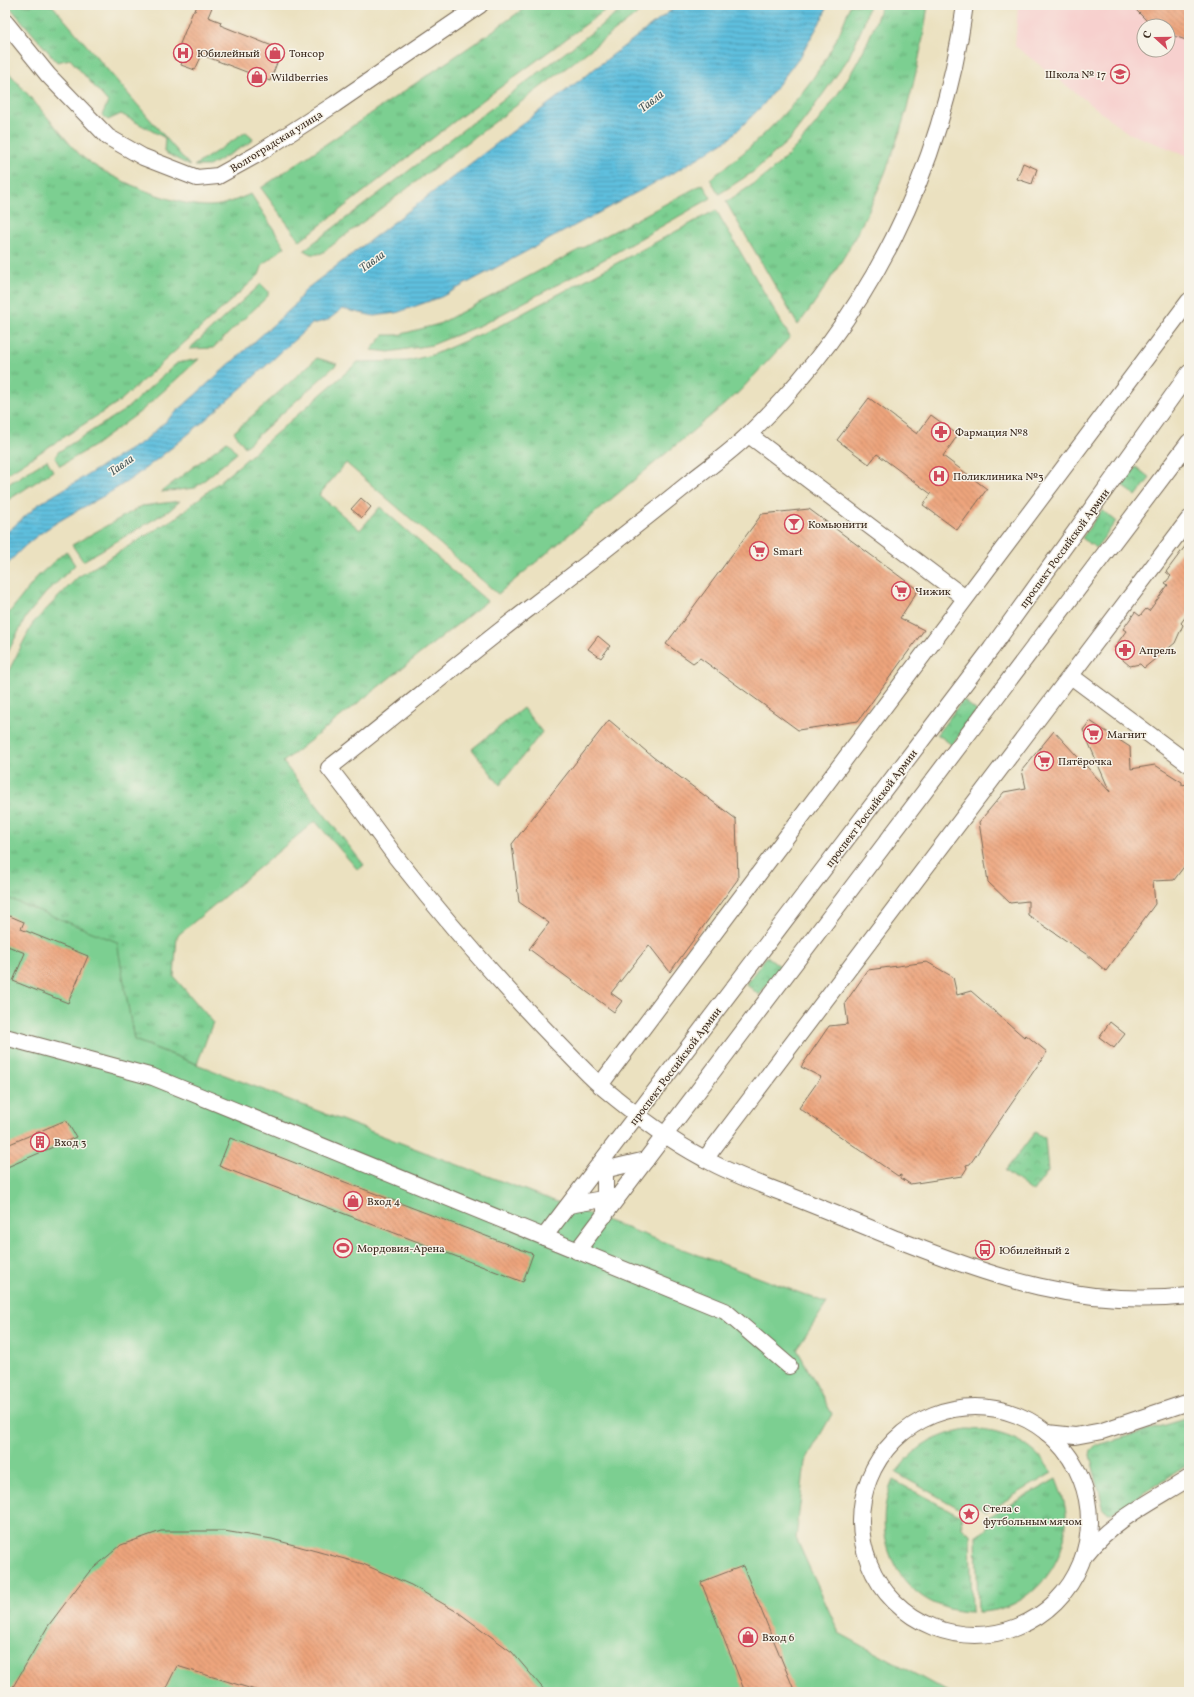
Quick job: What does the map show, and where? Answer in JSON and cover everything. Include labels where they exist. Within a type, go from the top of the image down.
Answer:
[{"type":"street","name":"Волгоградская улица","points":[[5,22],[48,75],[108,137],[143,157],[197,178],[218,176],[256,155],[335,104],[480,5]]},
{"type":"street","points":[[965,5],[958,52],[932,148],[897,233],[851,314],[800,379],[748,435],[645,519],[513,621],[330,768],[397,857],[439,909],[528,1012],[600,1085],[666,1134],[705,1159],[760,1184],[919,1248],[978,1270],[1027,1285],[1074,1295],[1122,1300],[1156,1300],[1189,1296]]},
{"type":"street","points":[[600,1085],[826,787],[964,598],[1189,301]]},
{"type":"street","name":"проспект Российской Армии","points":[[544,1237],[601,1167],[638,1114],[991,649],[1189,372]]},
{"type":"street","points":[[748,435],[964,598]]},
{"type":"street","points":[[577,1251],[604,1215],[612,1198],[646,1160],[666,1134],[1189,442]]},
{"type":"street","points":[[705,1159],[1072,676],[1189,519]]},
{"type":"street","points":[[1072,676],[1189,764]]},
{"type":"street","points":[[5,1037],[153,1077],[725,1311],[788,1366]]},
{"type":"street","points":[[612,1198],[601,1167],[646,1160]]},
{"type":"street","points":[[569,1205],[612,1198]]},
{"type":"street","points":[[1046,1432],[1075,1436],[1102,1431],[1189,1402]]},
{"type":"street","points":[[965,1408],[988,1408],[1010,1413],[1030,1422],[1046,1432],[1061,1446],[1072,1462],[1081,1480],[1087,1499],[1088,1519],[1087,1539],[1082,1558],[1074,1576],[1062,1595],[1046,1610],[1027,1623],[1006,1631],[984,1635],[962,1634],[940,1630],[926,1624],[901,1608],[886,1592],[874,1573],[865,1553],[862,1531],[862,1508],[866,1486],[875,1466],[888,1448],[904,1432],[923,1420],[937,1414],[965,1408]]},
{"type":"street","points":[[1082,1558],[1098,1538],[1113,1525],[1189,1478]]},
{"type":"shaded area","name":"Школа № 17","points":[[1018,5],[1189,5],[1189,156],[1128,133],[1015,46]]},
{"type":"green space","points":[[8,5],[52,5],[190,166],[164,152],[165,138],[121,114],[108,120],[102,115],[108,102],[70,59],[57,62]]},
{"type":"green space","points":[[529,5],[612,5],[460,117],[300,241],[261,188]]},
{"type":"green space","points":[[628,5],[635,5],[641,11],[322,253],[313,254],[304,250]]},
{"type":"green space","points":[[850,5],[869,5],[863,26],[848,59],[788,141],[753,172],[719,194],[710,179],[753,144],[774,124],[812,80],[840,31]]},
{"type":"green space","points":[[881,5],[928,5],[921,49],[911,92],[885,174],[867,213],[847,251],[824,289],[798,325],[726,202],[771,171],[805,137],[822,116],[837,95],[864,50],[874,27]]},
{"type":"green space","points":[[5,68],[76,151],[90,163],[122,181],[179,202],[196,205],[220,205],[251,194],[285,247],[263,264],[259,275],[120,401],[5,475]]},
{"type":"green space","points":[[246,132],[253,138],[251,142],[209,166],[194,166]]},
{"type":"green space","points":[[703,184],[711,198],[587,269],[483,324],[432,345],[389,352],[371,350],[384,335],[398,335],[439,324]]},
{"type":"green space","points":[[716,210],[790,337],[738,393],[498,594],[346,463],[319,495],[360,530],[380,507],[487,601],[283,762],[364,865],[358,870],[315,821],[177,936],[174,977],[213,1022],[197,1064],[134,1040],[116,942],[5,898],[5,678],[33,623],[78,577],[178,516],[241,464],[358,362],[408,361],[435,354],[499,326]]},
{"type":"green space","points":[[261,284],[268,291],[268,296],[213,348],[189,349]]},
{"type":"green space","points":[[317,358],[337,364],[245,447],[234,432]]},
{"type":"green space","points":[[199,359],[140,412],[94,446],[60,466],[55,458],[58,452],[125,410],[177,363]]},
{"type":"green space","points":[[227,441],[237,453],[195,488],[161,492]]},
{"type":"green space","points":[[47,460],[53,471],[5,502],[5,486]]},
{"type":"green space","points":[[1136,467],[1150,478],[1136,496],[1122,485]]},
{"type":"green space","points":[[180,501],[170,510],[83,561],[72,545],[142,506]]},
{"type":"green space","points":[[1102,510],[1116,521],[1096,548],[1082,538]]},
{"type":"green space","points":[[66,551],[75,565],[45,594],[26,617],[5,658],[5,618],[38,576]]},
{"type":"green space","points":[[963,700],[977,711],[952,745],[937,734]]},
{"type":"green space","points":[[523,708],[542,732],[500,785],[472,749]]},
{"type":"green space","name":"Мордовия-Арена","points":[[5,897],[117,942],[134,1040],[458,1165],[827,1303],[797,1349],[832,1414],[805,1462],[796,1538],[839,1633],[948,1692],[5,1692]]},
{"type":"green space","points":[[767,956],[781,967],[759,995],[746,984]]},
{"type":"green space","points":[[1035,1132],[1045,1138],[1048,1171],[1033,1192],[1005,1171]]},
{"type":"green space","points":[[1189,1418],[1189,1464],[1112,1513],[1108,1513],[1104,1510],[1090,1455],[1091,1450],[1095,1446]]},
{"type":"green space","points":[[967,1429],[993,1432],[1016,1440],[1036,1453],[1052,1473],[986,1512],[978,1507],[969,1508],[964,1511],[896,1473],[918,1449],[945,1435]]},
{"type":"green space","points":[[1056,1479],[1066,1514],[1065,1532],[1061,1550],[1053,1567],[1043,1581],[1029,1594],[1014,1604],[997,1610],[978,1612],[976,1535],[982,1533],[986,1529],[988,1517]]},
{"type":"green space","points":[[893,1480],[961,1516],[962,1527],[970,1534],[972,1612],[948,1609],[927,1599],[910,1586],[896,1568],[888,1548],[884,1526],[886,1503]]},
{"type":"water","name":"Тавла","points":[[678,5],[827,5],[824,15],[803,52],[763,105],[730,138],[675,172],[441,297],[396,313],[374,316],[342,309],[328,320],[312,324],[181,440],[135,476],[66,517],[33,539],[18,552],[5,568],[5,534],[39,504],[144,441],[294,306],[305,290]]},
{"type":"building","points":[[197,5],[213,5],[208,17],[221,22],[220,25],[282,50],[270,81],[202,55],[195,70],[181,65],[182,62],[174,59],[193,11],[195,11]]},
{"type":"building","points":[[1131,5],[1189,5],[1189,41],[1176,37],[1176,18],[1144,18]]},
{"type":"building","points":[[1023,163],[1037,169],[1032,184],[1017,179]]},
{"type":"building","name":"Поликлиника №3","points":[[869,398],[917,434],[931,415],[958,435],[943,456],[987,489],[957,530],[923,505],[931,494],[877,454],[869,464],[837,440]]},
{"type":"building","points":[[361,498],[371,507],[362,518],[351,509]]},
{"type":"building","points":[[809,509],[918,590],[900,618],[924,630],[858,721],[798,730],[700,658],[693,663],[666,644],[762,514]]},
{"type":"building","points":[[1189,541],[1189,612],[1181,623],[1183,625],[1175,643],[1144,668],[1140,664],[1130,666],[1123,660],[1123,655],[1114,648],[1126,631],[1123,629],[1135,612],[1140,616],[1146,609],[1149,611],[1168,585],[1165,583],[1171,576],[1166,572]]},
{"type":"building","points":[[598,636],[610,646],[601,658],[588,649]]},
{"type":"building","points":[[609,720],[653,757],[736,819],[738,879],[670,972],[649,945],[611,993],[622,1001],[614,1012],[529,949],[549,923],[519,902],[512,844]]},
{"type":"building","points":[[1090,721],[1130,747],[1131,769],[1155,765],[1182,782],[1182,785],[1187,784],[1189,797],[1189,860],[1174,880],[1153,881],[1155,904],[1106,971],[1086,954],[1028,915],[1028,901],[1010,903],[988,882],[979,822],[1004,792],[1026,788],[1022,770],[1054,731],[1110,792],[1083,730]]},
{"type":"building","points":[[5,914],[24,922],[21,929],[88,956],[68,1003],[13,981],[25,953],[5,945]]},
{"type":"building","points":[[927,962],[953,977],[957,995],[971,991],[1024,1037],[1026,1035],[1047,1052],[970,1164],[966,1165],[967,1168],[962,1176],[910,1184],[901,1178],[901,1175],[898,1176],[799,1108],[821,1077],[801,1067],[829,1026],[848,1024],[845,1003],[868,970]]},
{"type":"building","points":[[1110,1022],[1125,1034],[1114,1048],[1099,1037]]},
{"type":"building","name":"Вход 3","points":[[66,1120],[76,1137],[5,1168],[5,1146]]},
{"type":"building","name":"Вход 4","points":[[230,1138],[533,1254],[523,1282],[219,1166]]},
{"type":"building","points":[[161,1531],[224,1531],[272,1539],[363,1564],[411,1585],[459,1613],[512,1652],[546,1692],[262,1692],[177,1666],[164,1692],[10,1692],[48,1626],[89,1572],[121,1545]]},
{"type":"building","name":"Вход 6","points":[[743,1566],[795,1692],[745,1692],[701,1582]]},
{"type":"place","name":"Юбилейный","points":[[183,53]]},
{"type":"place","name":"Тонсор","points":[[275,53]]},
{"type":"place","name":"Школа № 17","points":[[1120,74]]},
{"type":"place","name":"Wildberries","points":[[257,77]]},
{"type":"place","name":"Фармация №8","points":[[941,432]]},
{"type":"place","name":"Поликлиника №3","points":[[939,476]]},
{"type":"place","name":"Комьюнити","points":[[794,524]]},
{"type":"place","name":"Smart","points":[[759,551]]},
{"type":"place","name":"Чижик","points":[[901,591]]},
{"type":"place","name":"Апрель","points":[[1125,650]]},
{"type":"place","name":"Магнит","points":[[1093,734]]},
{"type":"place","name":"Пятёрочка","points":[[1044,761]]},
{"type":"place","name":"Вход 3","points":[[40,1142]]},
{"type":"place","name":"Вход 4","points":[[353,1201]]},
{"type":"place","name":"Мордовия-Арена","points":[[343,1248]]},
{"type":"place","name":"Юбилейный 2","points":[[985,1250]]},
{"type":"place","name":"Стела с футбольным мячом","points":[[969,1514]]},
{"type":"place","name":"Вход 6","points":[[748,1637]]}]
